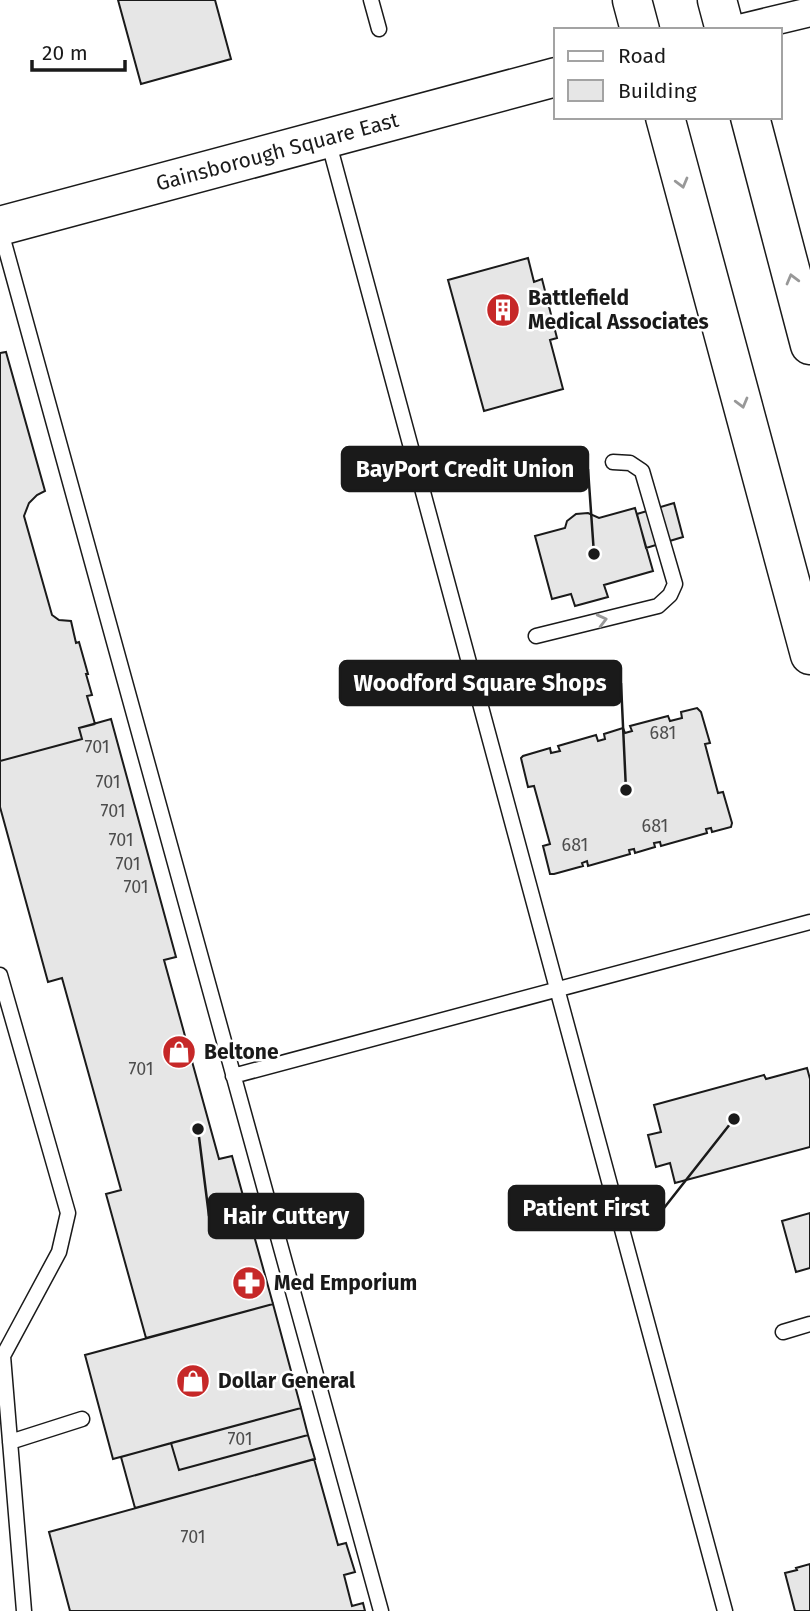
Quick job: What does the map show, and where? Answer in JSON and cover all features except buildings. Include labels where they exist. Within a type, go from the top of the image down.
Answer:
[{"type":"main road","points":[[632,0],[639,28]]},
{"type":"main road","points":[[717,0],[724,28]]},
{"type":"main road","name":"Gainsborough Square East","points":[[0,227],[554,78]]},
{"type":"main road","points":[[666,119],[810,655]]},
{"type":"main road","points":[[751,119],[810,345]]},
{"type":"street","points":[[743,28],[810,12]]},
{"type":"lane","points":[[371,0],[379,29]]},
{"type":"lane","points":[[328,138],[725,1611]]},
{"type":"lane","points":[[0,227],[381,1611]]},
{"type":"lane","points":[[536,636],[658,606],[670,595],[675,584],[642,471],[630,463],[613,462]]},
{"type":"lane","points":[[233,1076],[810,922]]},
{"type":"lane","points":[[0,975],[68,1213],[59,1252],[3,1356],[24,1611]]},
{"type":"lane","points":[[783,1332],[810,1324]]},
{"type":"lane","points":[[10,1442],[82,1419]]},
{"type":"place","name":"Battlefield Medical Associates","points":[[503,310]]},
{"type":"place","name":"BayPort Credit Union","points":[[594,554]]},
{"type":"place","name":"Woodford Square Shops","points":[[626,790]]},
{"type":"place","name":"Beltone","points":[[179,1052]]},
{"type":"place","name":"Patient First","points":[[734,1119]]},
{"type":"place","name":"Hair Cuttery","points":[[198,1129]]},
{"type":"place","name":"Med Emporium","points":[[249,1283]]},
{"type":"place","name":"Dollar General","points":[[193,1381]]}]
